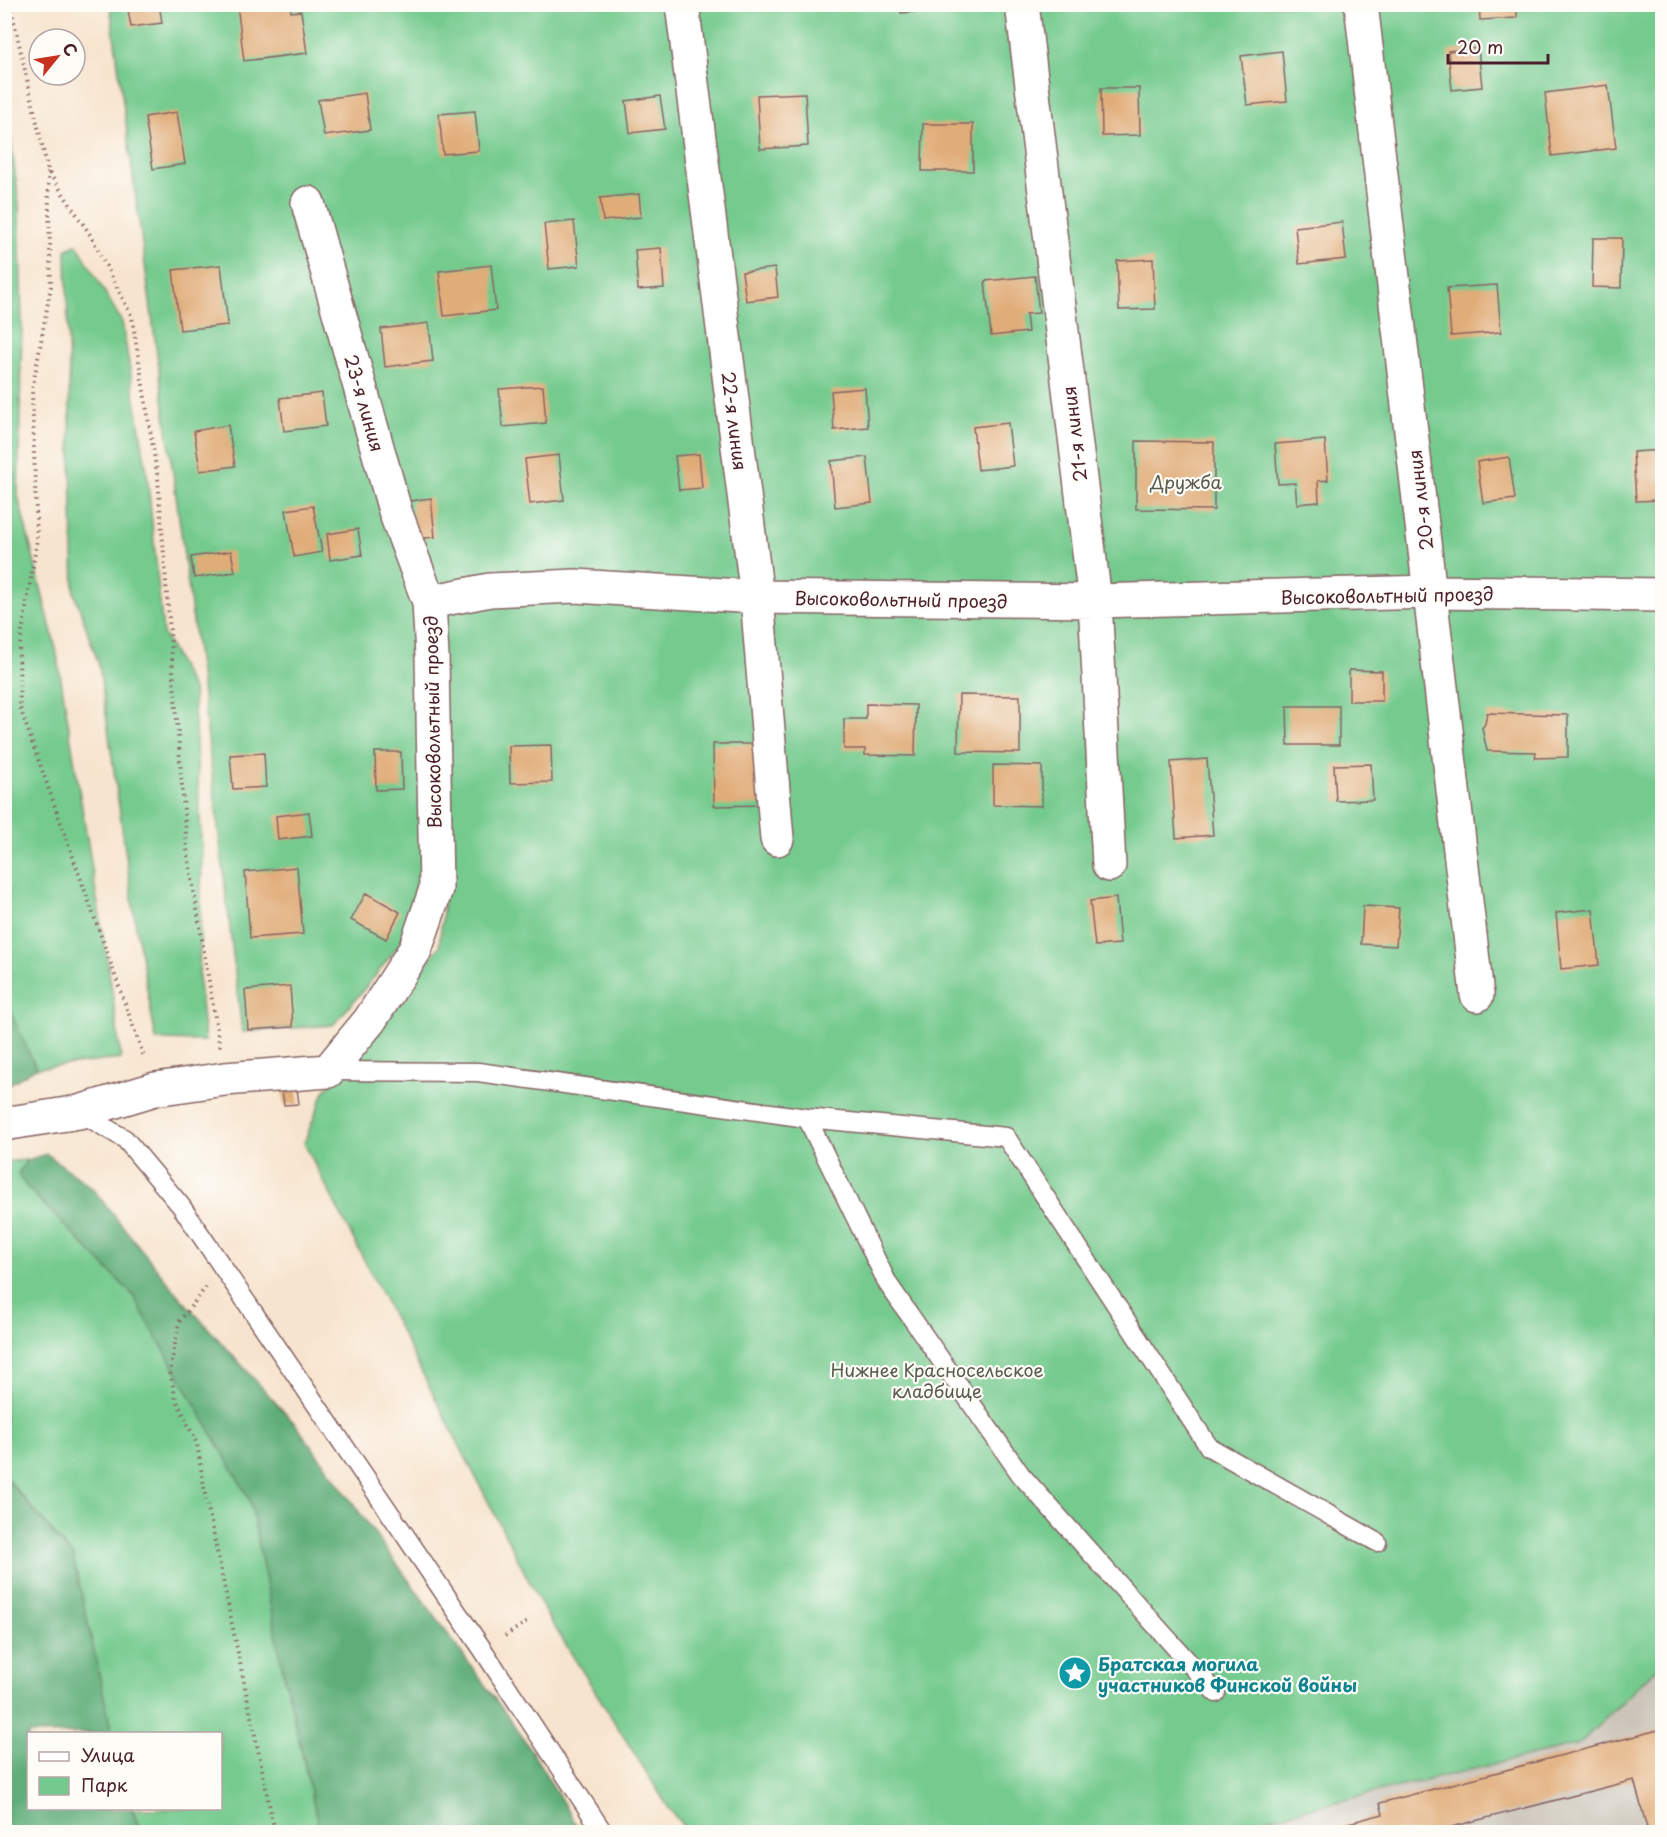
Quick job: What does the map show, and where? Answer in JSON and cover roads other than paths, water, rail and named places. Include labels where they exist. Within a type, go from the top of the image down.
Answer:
[{"type":"street","name":"22-я линия","points":[[682,4],[757,597],[777,839]]},
{"type":"street","name":"21-я линия","points":[[1022,4],[1095,602],[1109,865]]},
{"type":"street","name":"20-я линия","points":[[1361,4],[1477,995]]},
{"type":"street","name":"23-я линия","points":[[308,203],[396,514],[429,602]]},
{"type":"street","name":"Высоковольтный проезд","points":[[328,1071],[370,1020],[415,950],[436,889],[429,602],[490,590],[575,586],[757,597],[1095,602],[1430,592],[1662,595]]},
{"type":"street","points":[[4,1124],[79,1112],[155,1089],[225,1079],[328,1071]]},
{"type":"lane","points":[[328,1071],[478,1072],[807,1118],[1006,1137],[1209,1447],[1377,1542]]},
{"type":"lane","points":[[79,1112],[126,1139],[181,1206],[226,1269],[603,1833]]},
{"type":"lane","points":[[807,1118],[888,1284],[1021,1475],[1216,1693]]},
{"type":"place","name":"Братская могила участников Финской войны","points":[[1075,1673]]},
{"type":"park label","name":"Дружба","points":[[1186,481]]},
{"type":"park label","name":"Нижнее Красносельское кладбище","points":[[937,1379]]}]
